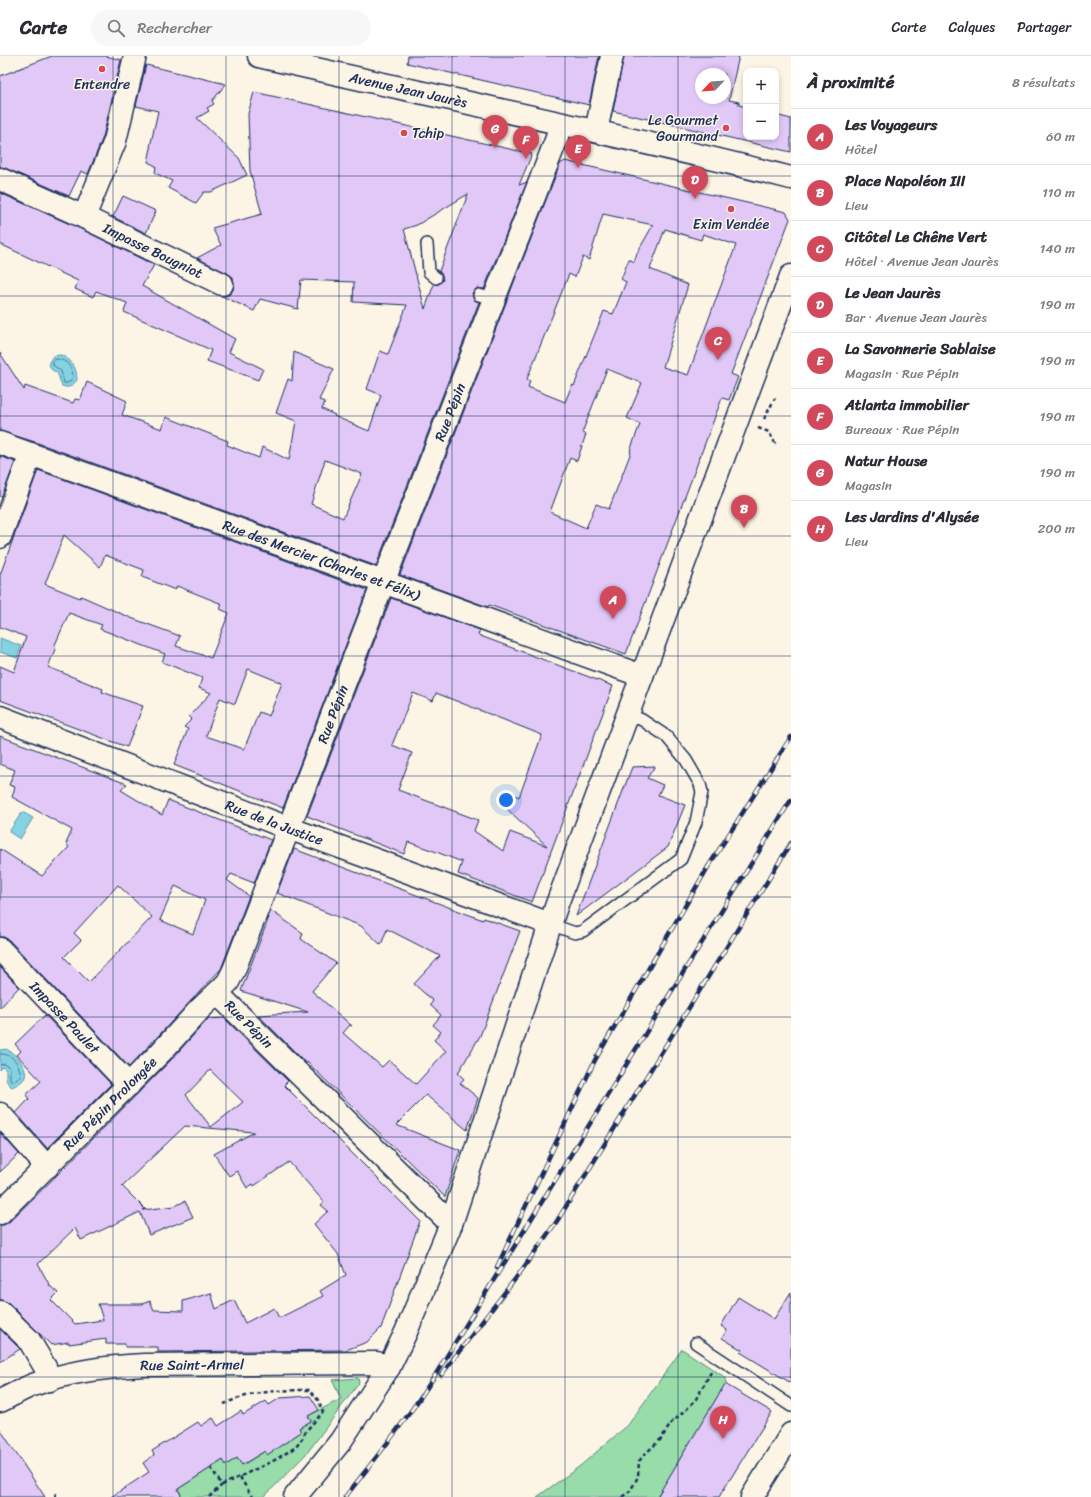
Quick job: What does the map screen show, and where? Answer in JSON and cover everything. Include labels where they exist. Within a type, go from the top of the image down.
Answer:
[{"type":"street","points":[[84,217],[115,141],[135,56]]},
{"type":"street","name":"Avenue Jean Jaurès","points":[[259,56],[559,124],[596,131],[791,178]]},
{"type":"street","points":[[596,131],[612,56]]},
{"type":"street","name":"Rue Pépin","points":[[451,1224],[217,993],[228,982],[234,970],[383,583],[486,297],[557,138],[559,124]]},
{"type":"street","name":"Impasse Bougniot","points":[[0,179],[84,217],[222,284]]},
{"type":"street","points":[[295,1497],[340,1442],[389,1367],[406,1332],[451,1224],[550,924],[791,276]]},
{"type":"street","name":"Rue des Mercier (Charles et Félix)","points":[[0,443],[642,676]]},
{"type":"street","points":[[0,537],[30,454]]},
{"type":"street","name":"Rue de la Justice","points":[[0,717],[288,827],[550,924]]},
{"type":"street","name":"Impasse Paulet","points":[[0,949],[129,1085]]},
{"type":"street","name":"Rue Pépin Prolongée","points":[[0,1213],[129,1085],[200,1009],[217,993]]},
{"type":"street","points":[[0,1114],[46,1167]]},
{"type":"street","points":[[0,1312],[29,1340],[45,1367],[50,1380]]},
{"type":"street","name":"Rue Saint-Armel","points":[[0,1401],[32,1385],[65,1375],[107,1367],[377,1363],[389,1367]]},
{"type":"street","points":[[752,1497],[791,1434]]},
{"type":"lane","points":[[427,244],[429,272],[436,278]]},
{"type":"lane","points":[[550,924],[575,933],[583,931],[681,859],[696,822],[702,792],[700,784],[686,760],[666,736],[642,720],[628,714]]},
{"type":"lane","points":[[696,1344],[720,1358],[791,1406]]},
{"type":"path","points":[[775,398],[758,428],[769,432],[775,443],[778,444]]},
{"type":"path","points":[[622,1497],[630,1491],[638,1477],[640,1461],[646,1452],[661,1439],[672,1422],[696,1399],[720,1358]]},
{"type":"path","points":[[209,1497],[222,1485],[296,1447],[306,1431],[323,1412],[318,1400],[310,1390],[278,1390],[239,1397],[224,1404]]},
{"type":"path","points":[[211,1468],[222,1485]]},
{"type":"path","points":[[240,1476],[252,1497]]},
{"type":"path","points":[[55,1497],[56,1493]]},
{"type":"green space","points":[[682,1349],[726,1378],[726,1384],[679,1460],[683,1463],[665,1493],[661,1490],[656,1497],[537,1497],[580,1466],[628,1425]]},
{"type":"green space","points":[[358,1378],[359,1383],[307,1453],[264,1497],[176,1497],[181,1494],[178,1489],[223,1460],[237,1458],[243,1465],[265,1451],[267,1454],[301,1432],[299,1428],[311,1421],[308,1416],[341,1399],[332,1380]]},
{"type":"water","points":[[61,355],[71,362],[76,372],[77,380],[69,387],[62,386],[57,372],[50,368],[49,364],[53,356]]},
{"type":"water","points":[[0,638],[21,646],[17,658],[0,652]]},
{"type":"water","points":[[22,812],[33,818],[20,839],[9,832]]},
{"type":"water","points":[[6,1049],[20,1061],[25,1069],[25,1077],[23,1080],[12,1087],[7,1082],[6,1070],[3,1067],[0,1070],[0,1050]]},
{"type":"building","points":[[52,56],[106,56],[121,60],[103,137],[88,174],[81,171],[69,196],[0,167],[0,76]]},
{"type":"building","points":[[408,56],[599,56],[589,105],[407,63]]},
{"type":"building","points":[[624,56],[739,56],[731,91],[731,68],[695,68],[695,104],[731,104],[731,100],[739,102],[739,105],[743,106],[743,140],[779,140],[779,116],[791,119],[791,152],[613,111]]},
{"type":"building","points":[[146,65],[226,84],[212,101],[214,104],[207,108],[209,111],[197,118],[239,158],[247,175],[211,192],[204,192],[196,203],[168,188],[172,181],[155,173],[156,166],[148,162],[158,111],[136,106]]},
{"type":"building","points":[[254,92],[532,154],[519,185],[527,182],[484,289],[477,288],[472,293],[474,300],[479,302],[376,566],[35,442],[0,431],[0,353],[24,390],[25,386],[73,403],[75,399],[80,400],[87,382],[127,401],[122,415],[162,429],[166,417],[228,441],[227,445],[259,458],[262,447],[289,460],[296,421],[276,413],[288,379],[292,381],[294,352],[334,369],[319,400],[325,402],[322,409],[335,415],[334,416],[369,431],[381,395],[367,389],[380,351],[388,354],[407,305],[353,302],[354,282],[301,280],[298,309],[260,299],[254,311],[222,296],[229,295],[233,290],[233,277],[197,258],[221,245],[212,228],[262,214],[250,171],[248,114]],"holes":[[[468,194],[439,271],[443,280],[439,284],[434,284],[425,309],[404,229],[417,225]],[[325,460],[362,474],[343,518],[311,504]]]},
{"type":"building","points":[[565,161],[786,212],[790,219],[731,374],[738,377],[729,400],[722,398],[626,654],[400,575],[560,164]],"holes":[[[603,214],[653,225],[637,253],[634,262],[629,259],[621,279],[626,282],[613,314],[604,311],[574,386],[572,385],[565,402],[528,387],[530,381],[527,379],[569,274],[575,277],[583,257],[589,260]],[[665,229],[701,240],[703,234],[736,245],[688,375],[663,367],[688,285],[650,269]],[[607,369],[642,383],[627,418],[640,424],[609,509],[596,504],[586,528],[550,512],[570,458],[577,461],[586,434],[582,433]]]},
{"type":"building","points":[[0,193],[79,228],[154,265],[142,286],[235,339],[229,352],[263,369],[258,380],[207,361],[211,350],[124,312],[127,303],[96,291],[93,297],[75,289],[78,281],[0,244]]},
{"type":"building","points":[[123,196],[156,211],[146,233],[113,217]]},
{"type":"building","points":[[0,456],[15,462],[2,497],[0,496]]},
{"type":"building","points":[[38,470],[367,590],[283,808],[174,765],[188,729],[184,727],[192,719],[189,716],[211,693],[199,688],[202,678],[162,662],[165,654],[100,629],[102,625],[69,613],[54,647],[56,647],[48,667],[103,689],[102,692],[143,706],[127,747],[0,700],[0,666],[14,672],[26,637],[0,627],[0,575]],"holes":[[[64,535],[100,567],[105,555],[144,570],[142,577],[175,590],[177,586],[222,604],[220,609],[229,613],[211,658],[176,646],[180,636],[131,618],[81,596],[80,598],[45,584]],[[248,669],[282,683],[269,716],[259,712],[244,749],[206,736],[220,698],[235,704]]]},
{"type":"building","points":[[391,598],[480,630],[478,635],[613,686],[532,902],[458,874],[462,862],[434,851],[408,842],[404,854],[307,816]],"holes":[[[413,693],[433,701],[436,693],[542,735],[519,797],[513,794],[507,809],[547,846],[510,832],[503,851],[474,831],[478,820],[398,790],[412,753],[392,745]]]},
{"type":"building","points":[[0,736],[127,784],[121,790],[162,815],[168,800],[271,840],[254,883],[231,874],[227,880],[249,896],[221,969],[129,1067],[9,940],[4,937],[0,937],[0,849],[42,876],[69,847],[66,844],[72,830],[12,797],[15,787],[9,785],[15,770],[0,764]],"holes":[[[118,885],[152,917],[89,982],[64,957],[81,940],[74,933]],[[175,886],[205,900],[193,934],[160,920]]]},
{"type":"building","points":[[655,766],[647,778],[663,785],[658,795],[685,805],[668,847],[576,916],[632,767]]},
{"type":"building","points":[[294,849],[483,920],[484,918],[520,931],[480,1036],[458,1073],[464,1079],[460,1083],[478,1098],[467,1130],[426,1095],[396,1125],[460,1150],[445,1197],[258,1015],[308,1012],[241,991],[269,917],[266,921],[270,910],[303,933],[301,939],[336,963],[312,991],[352,1026],[350,1025],[343,1033],[382,1067],[389,1060],[416,1084],[446,1051],[434,1040],[441,1032],[433,1025],[441,1015],[430,1005],[433,1001],[414,984],[440,956],[387,929],[381,945],[361,926],[277,893]]},
{"type":"building","points":[[0,967],[19,987],[0,1008]]},
{"type":"building","points":[[45,1015],[111,1084],[47,1148],[16,1113],[29,1099],[26,1095],[41,1081],[17,1055],[21,1051],[15,1044]]},
{"type":"building","points":[[224,1018],[288,1081],[284,1085],[420,1221],[381,1328],[367,1342],[346,1350],[158,1352],[158,1347],[125,1347],[125,1344],[106,1344],[106,1339],[51,1345],[9,1303],[0,1300],[0,1225],[4,1225],[9,1222],[56,1176],[170,1061],[208,1019]],"holes":[[[210,1070],[243,1102],[211,1127],[186,1095]],[[185,1126],[254,1132],[214,1154],[229,1176],[237,1171],[247,1188],[253,1184],[254,1186],[289,1162],[324,1202],[321,1205],[328,1211],[314,1224],[338,1254],[346,1275],[320,1291],[323,1296],[279,1318],[274,1308],[245,1323],[234,1300],[216,1309],[211,1293],[183,1301],[183,1311],[154,1310],[150,1301],[142,1304],[98,1304],[103,1320],[75,1324],[51,1300],[58,1293],[50,1286],[38,1264],[75,1228],[81,1240],[140,1212],[149,1235],[193,1217],[185,1201],[175,1206],[143,1210],[145,1209],[122,1186]]]},
{"type":"building","points":[[0,1133],[19,1154],[0,1172]]},
{"type":"building","points":[[791,1292],[791,1383],[740,1352],[742,1350],[722,1338],[727,1330],[721,1326],[738,1297],[774,1319]]},
{"type":"building","points":[[0,1329],[20,1349],[0,1362]]},
{"type":"building","points":[[725,1384],[772,1412],[719,1497],[657,1497]]},
{"type":"building","points":[[310,1396],[319,1410],[308,1416],[311,1421],[299,1428],[301,1432],[267,1455],[265,1451],[242,1465],[237,1458],[226,1465],[223,1460],[178,1489],[182,1497],[111,1497],[149,1472],[143,1463],[154,1455],[152,1451],[198,1422],[201,1426],[213,1418],[218,1426],[241,1411],[243,1415],[266,1401],[269,1405],[280,1398]]},
{"type":"building","points":[[0,1429],[45,1497],[0,1497]]},
{"type":"railway","points":[[497,1267],[595,1060],[708,867],[791,737]]},
{"type":"railway","points":[[345,1497],[380,1453],[424,1393],[791,800]]},
{"type":"railway","points":[[441,1375],[519,1274],[557,1221],[791,843]]},
{"type":"place","name":"Entendre","points":[[102,69]]},
{"type":"place","name":"Le Gourmet Gourmand","points":[[726,128]]},
{"type":"place","name":"Tchip","points":[[404,133]]},
{"type":"place","name":"Natur House","points":[[495,148]]},
{"type":"place","name":"Atlanta immobilier","points":[[526,159]]},
{"type":"place","name":"La Savonnerie Sablaise","points":[[578,168]]},
{"type":"place","name":"Le Jean Jaurès","points":[[695,199]]},
{"type":"place","name":"Exim Vendée","points":[[731,209]]},
{"type":"place","name":"Citôtel Le Chêne Vert","points":[[718,360]]},
{"type":"place","name":"Place Napoléon III","points":[[744,528]]},
{"type":"place","name":"Les Voyageurs","points":[[613,619]]},
{"type":"place","name":"Les Jardins d'Alysée","points":[[723,1439]]}]
